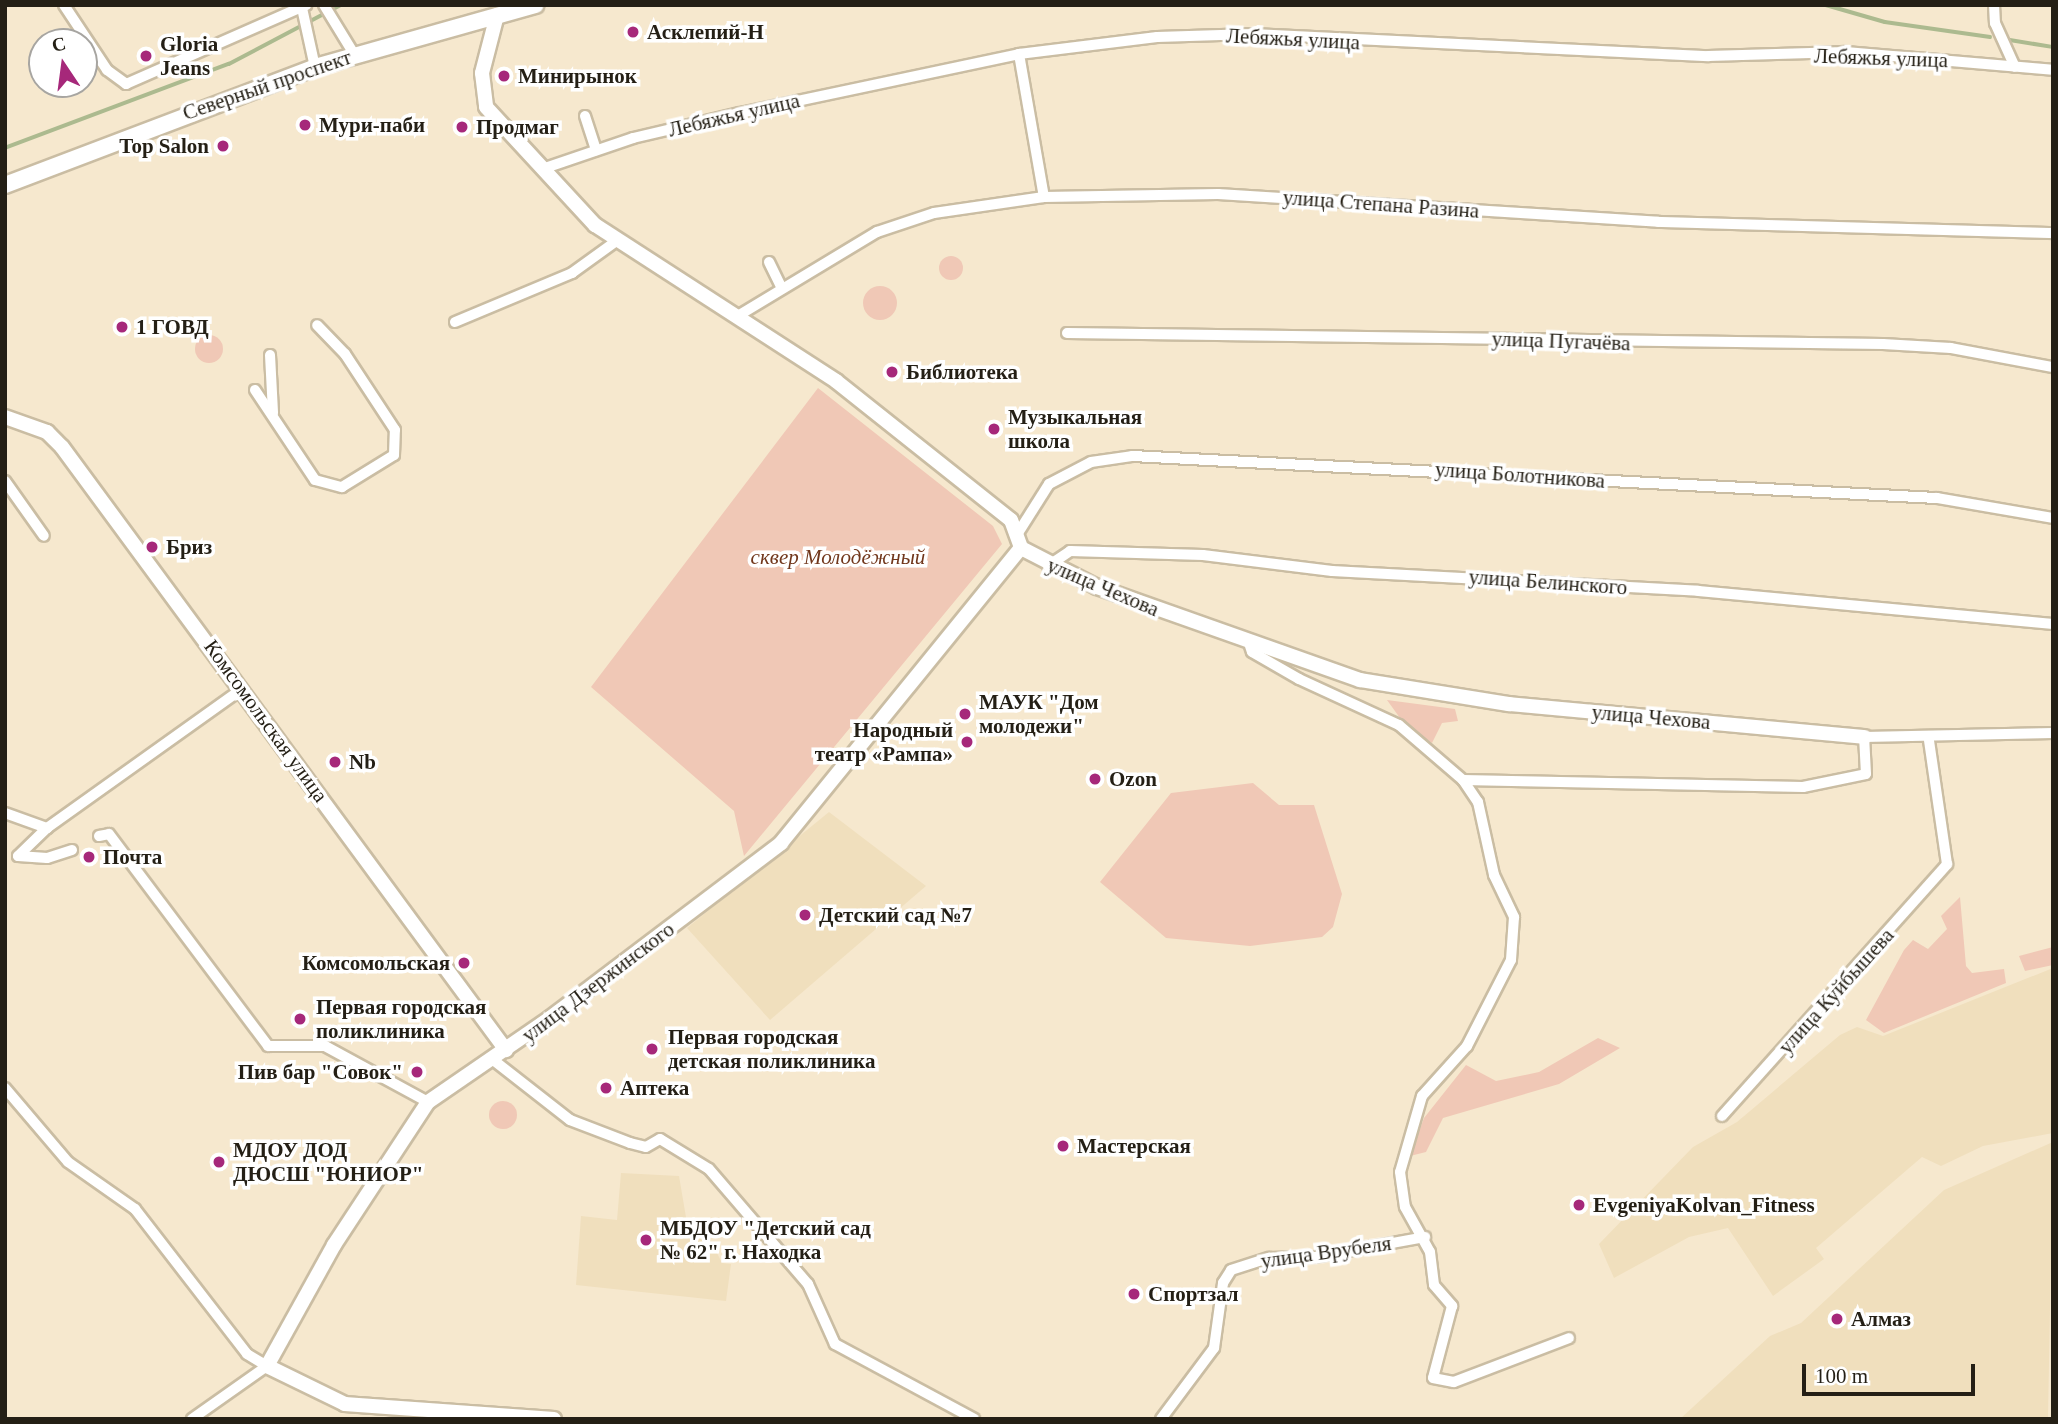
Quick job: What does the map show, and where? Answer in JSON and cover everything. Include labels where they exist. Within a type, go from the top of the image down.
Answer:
[{"type":"main road","name":"Северный проспект","points":[[5,185],[315,67],[535,5]]},
{"type":"street","points":[[65,5],[107,70],[126,84],[304,10],[315,67]]},
{"type":"street","points":[[1994,5],[1994,23],[2015,66]]},
{"type":"street","points":[[325,6],[354,54]]},
{"type":"street","points":[[497,15],[482,73],[485,107],[548,167],[615,242],[835,381],[1011,520],[1018,533],[1021,548]]},
{"type":"street","name":"Лебяжья улица","points":[[548,167],[596,150],[1018,54],[1157,37],[1253,34],[1708,56],[1845,52],[2053,70]]},
{"type":"street","points":[[1018,54],[1044,197]]},
{"type":"street","points":[[585,116],[596,150]]},
{"type":"street","name":"улица Степана Разина","points":[[736,317],[781,287],[877,232],[955,208],[1044,197],[1218,194],[1658,222],[2053,233]]},
{"type":"street","points":[[455,322],[572,273],[615,242]]},
{"type":"street","points":[[769,262],[781,287]]},
{"type":"street","points":[[255,390],[315,480],[342,487],[394,454],[396,430],[345,354],[317,325]]},
{"type":"street","name":"улица Пугачёва","points":[[1067,333],[1883,344],[1951,348],[2053,367]]},
{"type":"street","points":[[270,355],[274,417]]},
{"type":"street","name":"Комсомольская улица","points":[[5,417],[47,432],[62,447],[506,1050]]},
{"type":"street","name":"улица Болотникова","points":[[1018,533],[1049,484],[1091,462],[1132,456],[1937,498],[2053,518]]},
{"type":"street","points":[[5,481],[44,536]]},
{"type":"street","name":"улица Чехова","points":[[1021,548],[1048,566],[1249,643],[1360,680],[1455,696],[1864,737]]},
{"type":"street","name":"улица Дзержинского","points":[[192,1419],[267,1366],[334,1245],[428,1102],[506,1050],[781,844],[1021,548]]},
{"type":"street","name":"улица Белинского","points":[[1048,566],[1070,551],[1203,555],[1332,571],[1698,592],[2053,624]]},
{"type":"street","points":[[1249,643],[1252,652],[1299,679],[1399,725],[1463,780],[1478,802],[1494,874],[1514,916],[1511,960],[1466,1046],[1422,1096],[1403,1147],[1405,1206],[1425,1237],[1434,1285],[1452,1307],[1432,1372],[1438,1382],[1454,1382],[1569,1338]]},
{"type":"street","points":[[72,850],[47,859],[18,856],[47,828],[242,689]]},
{"type":"street","points":[[1463,780],[1803,787],[1866,774],[1864,737],[1929,740],[2053,733]]},
{"type":"street","name":"улица Куйбышева","points":[[1723,1116],[1947,864],[1929,740]]},
{"type":"street","points":[[5,813],[47,828]]},
{"type":"street","points":[[99,836],[108,834],[268,1046],[325,1046],[428,1102]]},
{"type":"street","points":[[492,1059],[570,1119],[629,1143],[646,1147],[660,1139],[709,1169],[808,1284],[835,1344],[974,1419]]},
{"type":"street","points":[[8,1088],[68,1161],[135,1209],[247,1354],[345,1404],[554,1419]]},
{"type":"street","name":"улица Врубеля","points":[[1161,1419],[1214,1348],[1223,1283],[1231,1270],[1269,1258],[1315,1257],[1425,1237]]},
{"type":"shaded area","points":[[829,812],[926,886],[770,1020],[687,928]]},
{"type":"shaded area","points":[[2053,968],[2053,1133],[1983,1146],[1941,1166],[1922,1157],[1816,1248],[1824,1259],[1773,1296],[1728,1228],[1689,1237],[1614,1278],[1599,1244],[1693,1147],[1737,1122],[1840,1035],[1857,1027],[1883,1036]]},
{"type":"shaded area","points":[[2053,1142],[2048,1419],[1680,1419],[1770,1336],[1801,1323],[1944,1190]]},
{"type":"shaded area","name":"МБДОУ \"Детский сад № 62\" г. Находка","points":[[621,1173],[679,1176],[688,1229],[709,1237],[722,1263],[731,1264],[726,1301],[576,1285],[581,1216],[617,1220]]},
{"type":"green space","points":[[951,256],[962,263],[963,268],[956,279],[951,280],[940,273],[939,268],[946,257]]},
{"type":"green space","points":[[880,286],[892,291],[897,303],[892,315],[880,320],[868,315],[863,303],[868,291]]},
{"type":"green space","points":[[209,335],[219,339],[223,349],[219,359],[209,363],[199,359],[195,349],[199,339]]},
{"type":"green space","name":"сквер Молодёжный","points":[[818,388],[993,526],[1002,544],[744,856],[734,811],[591,687]]},
{"type":"green space","points":[[1387,700],[1455,709],[1458,721],[1442,723],[1432,743],[1405,725]]},
{"type":"green space","points":[[1253,783],[1279,805],[1314,805],[1342,894],[1333,927],[1322,937],[1250,946],[1166,938],[1100,882],[1171,793]]},
{"type":"green space","points":[[1960,897],[1966,966],[1972,973],[2004,969],[2006,983],[1884,1033],[1866,1020],[1904,950],[1913,940],[1928,949],[1947,929],[1941,916]]},
{"type":"green space","points":[[2053,947],[2053,965],[2025,971],[2019,956]]},
{"type":"green space","points":[[1598,1038],[1620,1048],[1559,1084],[1443,1118],[1426,1152],[1410,1156],[1424,1118],[1466,1065],[1496,1081],[1539,1072]]},
{"type":"green space","points":[[503,1101],[513,1105],[517,1115],[513,1125],[503,1129],[493,1125],[489,1115],[493,1105]]},
{"type":"waterway","points":[[5,148],[229,64],[341,5]]},
{"type":"waterway","points":[[1826,5],[1885,22],[1990,37]]},
{"type":"waterway","points":[[2010,40],[2053,47]]},
{"type":"place","name":"Асклепий-Н","points":[[633,32]]},
{"type":"place","name":"Gloria Jeans","points":[[146,56]]},
{"type":"place","name":"Минирынок","points":[[504,76]]},
{"type":"place","name":"Мури-паби","points":[[305,125]]},
{"type":"place","name":"Продмаг","points":[[462,127]]},
{"type":"place","name":"Top Salon","points":[[223,146]]},
{"type":"place","name":"1 ГОВД","points":[[122,327]]},
{"type":"place","name":"Библиотека","points":[[892,372]]},
{"type":"place","name":"Музыкальная школа","points":[[994,429]]},
{"type":"place","name":"Бриз","points":[[152,547]]},
{"type":"place","name":"МАУК \"Дом молодежи\"","points":[[965,714]]},
{"type":"place","name":"Народный театр «Рампа»","points":[[967,742]]},
{"type":"place","name":"Nb","points":[[335,762]]},
{"type":"place","name":"Ozon","points":[[1095,779]]},
{"type":"place","name":"Почта","points":[[89,857]]},
{"type":"place","name":"Детский сад №7","points":[[805,915]]},
{"type":"place","name":"Комсомольская","points":[[464,963]]},
{"type":"place","name":"Первая городская поликлиника","points":[[300,1019]]},
{"type":"place","name":"Первая городская детская поликлиника","points":[[652,1049]]},
{"type":"place","name":"Пив бар \"Совок\"","points":[[417,1072]]},
{"type":"place","name":"Аптека","points":[[606,1088]]},
{"type":"place","name":"Мастерская","points":[[1063,1146]]},
{"type":"place","name":"МДОУ ДОД ДЮСШ \"ЮНИОР\"","points":[[219,1162]]},
{"type":"place","name":"EvgeniyaKolvan_Fitness","points":[[1579,1205]]},
{"type":"place","name":"МБДОУ \"Детский сад № 62\" г. Находка","points":[[646,1240]]},
{"type":"place","name":"Спортзал","points":[[1134,1294]]},
{"type":"place","name":"Алмаз","points":[[1837,1319]]}]
